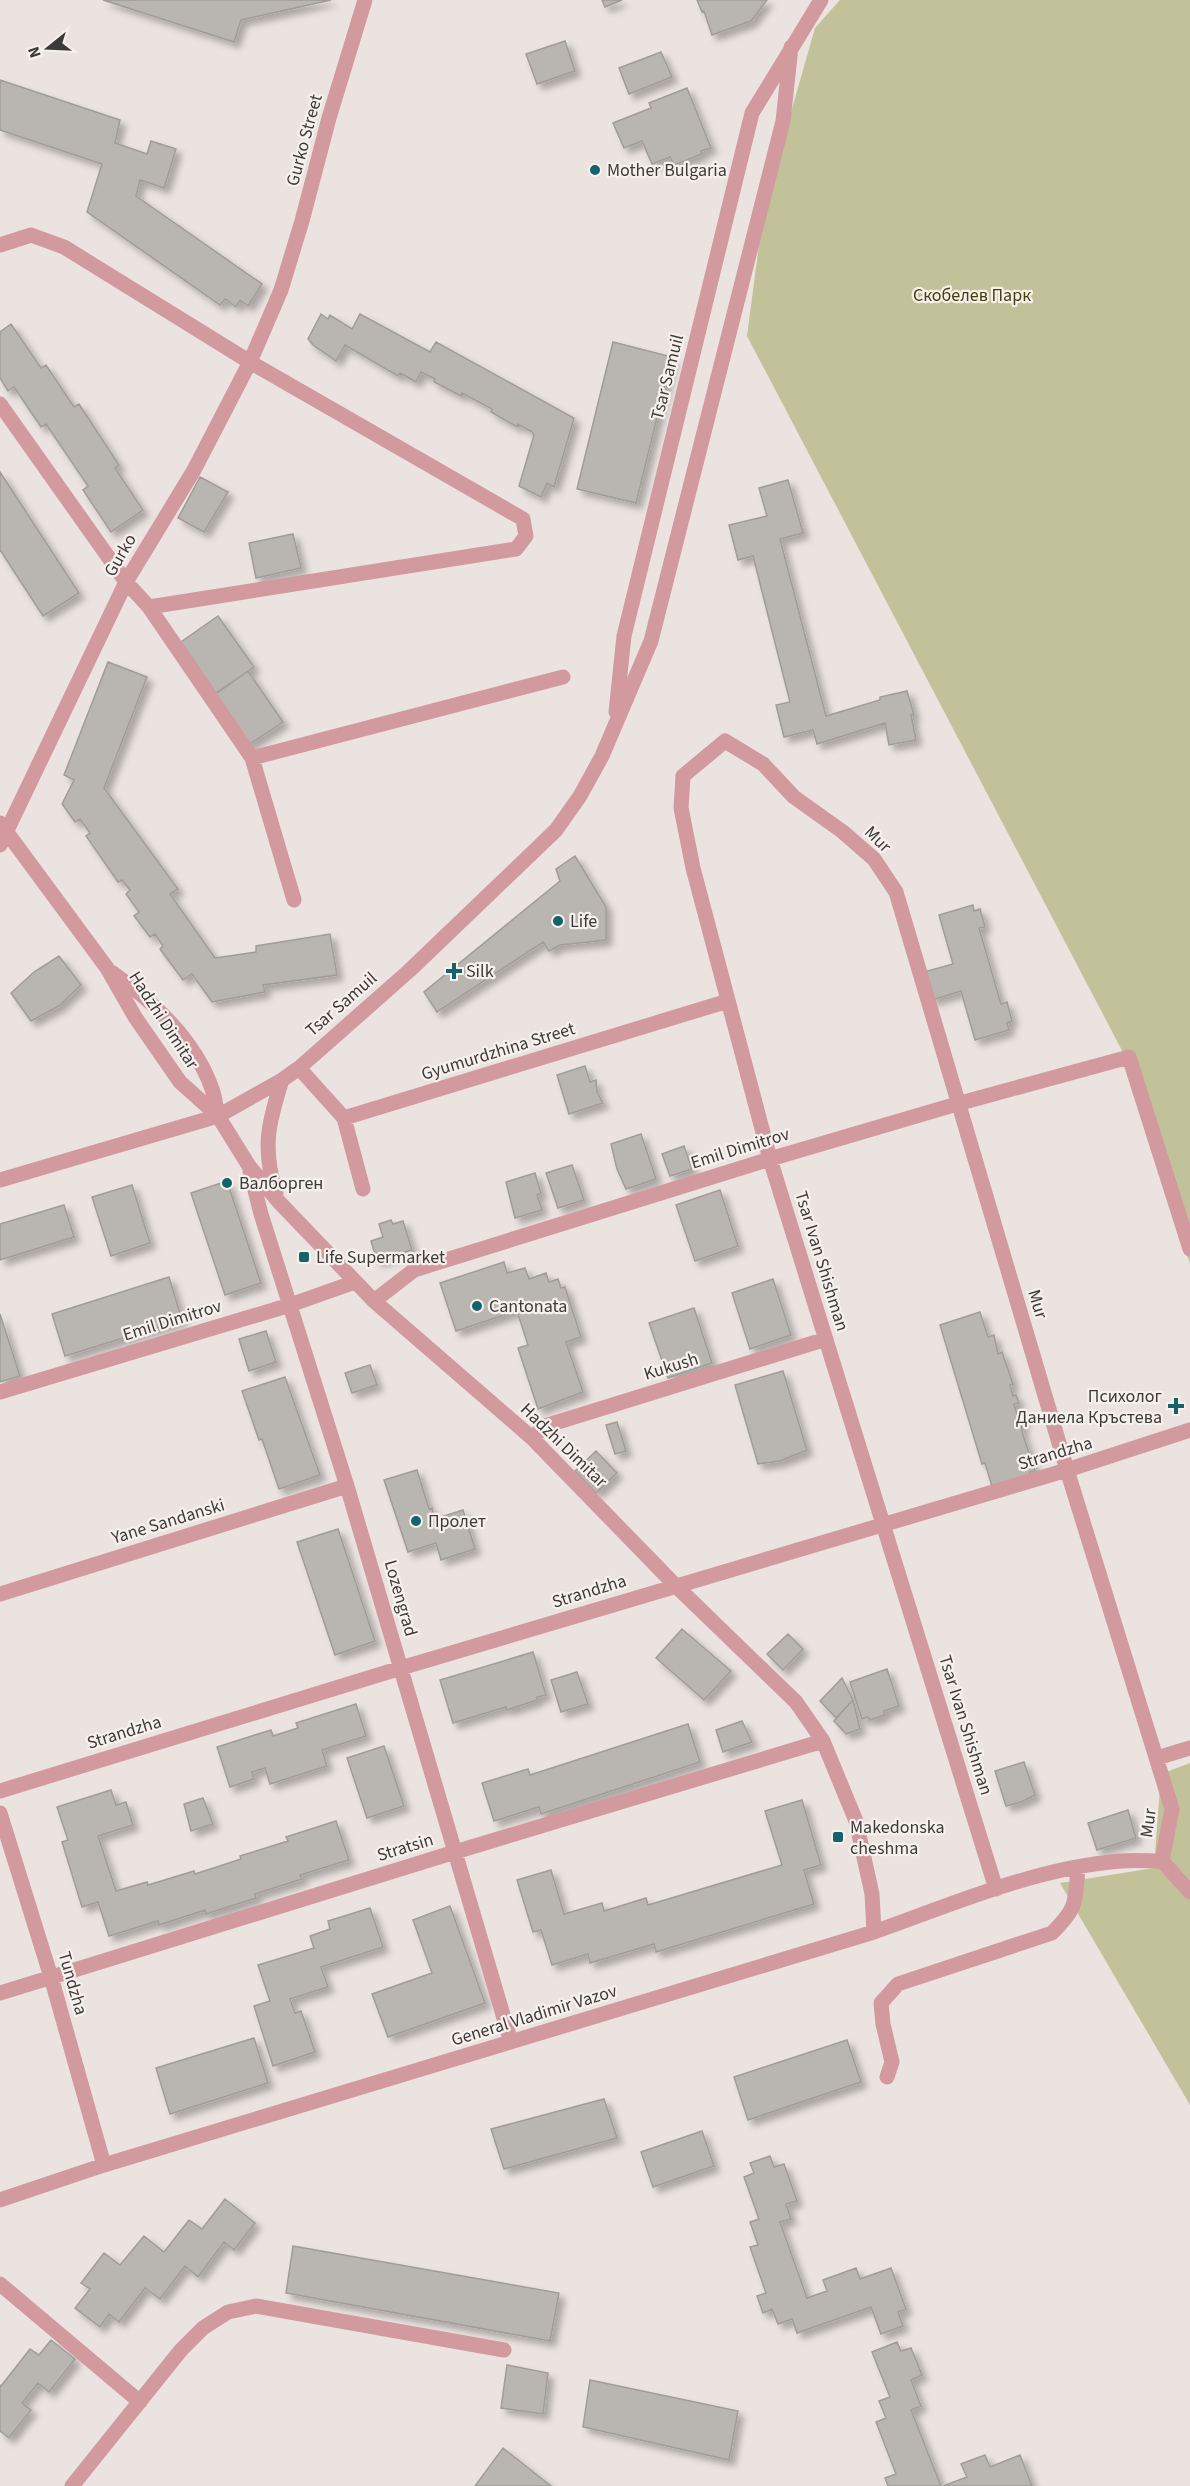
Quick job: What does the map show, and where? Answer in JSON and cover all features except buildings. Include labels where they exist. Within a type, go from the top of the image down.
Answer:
[{"type":"street","name":"Gurko Street","points":[[281,290],[365,0]]},
{"type":"street","name":"Tsar Samuil","points":[[615,726],[624,636],[752,113],[821,0]]},
{"type":"street","name":"Tsar Samuil","points":[[0,1180],[218,1116],[282,1080],[299,1068],[410,970],[556,830],[580,796],[602,756],[654,629],[783,121],[791,47]]},
{"type":"street","points":[[0,245],[31,235],[64,247],[250,362],[523,519],[526,536],[516,549],[149,607]]},
{"type":"street","name":"Gurko","points":[[2,833],[126,582],[194,470],[250,362],[281,290]]},
{"type":"street","points":[[0,404],[126,582],[149,607],[252,758],[294,900]]},
{"type":"street","points":[[252,758],[563,677]]},
{"type":"street","name":"Tsar Ivan Shishman","points":[[794,797],[763,764],[725,741],[683,776],[681,808],[689,848],[770,1158],[996,1889]]},
{"type":"street","name":"Mur","points":[[794,797],[843,832],[874,859],[896,892],[1067,1470],[1172,1809],[1161,1862]]},
{"type":"street","name":"Hadzhi Dimitar","points":[[2,833],[107,968],[141,1025],[180,1082],[218,1116],[249,1166],[279,1202],[374,1301],[532,1438],[676,1586],[796,1702],[823,1741],[856,1821],[873,1894],[874,1932]]},
{"type":"street","name":"Hadzhi Dimitar","points":[[107,968],[160,1009],[181,1036],[213,1089],[218,1116]]},
{"type":"street","name":"Gyumurdzhina Street","points":[[344,1118],[728,1001]]},
{"type":"street","name":"Emil Dimitrov","points":[[374,1301],[414,1270],[770,1158],[1129,1057],[1190,1249]]},
{"type":"street","points":[[299,1068],[344,1118],[363,1189]]},
{"type":"street","points":[[279,1202],[267,1157],[270,1121],[282,1080]]},
{"type":"street","name":"Lozengrad","points":[[249,1166],[261,1214],[347,1486],[511,2042]]},
{"type":"street","name":"Emil Dimitrov","points":[[0,1392],[290,1305],[355,1282]]},
{"type":"street","name":"Kukush","points":[[532,1438],[545,1426],[826,1338]]},
{"type":"street","name":"Strandzha","points":[[0,1791],[401,1668],[1067,1470],[1190,1430]]},
{"type":"street","name":"Yane Sandanski","points":[[0,1594],[347,1486]]},
{"type":"street","name":"Stratsin","points":[[0,1993],[823,1741]]},
{"type":"street","points":[[1157,1758],[1190,1748]]},
{"type":"street","name":"Tundzha","points":[[0,1814],[51,1977],[104,2165]]},
{"type":"street","name":"General Vladimir Vazov","points":[[0,2200],[104,2165],[874,1932],[996,1889],[1078,1867],[1121,1861],[1161,1862]]},
{"type":"street","points":[[1161,1862],[1190,1892]]},
{"type":"street","points":[[887,2078],[892,2062],[883,2024],[881,2003],[898,1984],[1052,1933],[1069,1915],[1075,1903],[1078,1867]]},
{"type":"street","points":[[0,2284],[140,2402]]},
{"type":"street","points":[[72,2486],[181,2350],[203,2328],[228,2312],[256,2306],[504,2350]]},
{"type":"green space","name":"Скобелев Парк","points":[[840,0],[1190,0],[1190,1264],[1128,1062],[747,336],[764,207],[815,28]]},
{"type":"green space","points":[[1190,1763],[1190,2105],[1060,1883],[1154,1868],[1161,1774]]},
{"type":"place","name":"Mother Bulgaria","points":[[595,170]]},
{"type":"place","name":"Life","points":[[558,921]]},
{"type":"place","name":"Silk","points":[[454,971]]},
{"type":"place","name":"Валборген","points":[[227,1183]]},
{"type":"place","name":"Life Supermarket","points":[[304,1257]]},
{"type":"place","name":"Cantonata","points":[[477,1306]]},
{"type":"place","name":"Психолог Даниела Кръстева","points":[[1176,1406]]},
{"type":"place","name":"Пролет","points":[[416,1521]]},
{"type":"place","name":"Makedonska cheshma","points":[[838,1837]]}]
